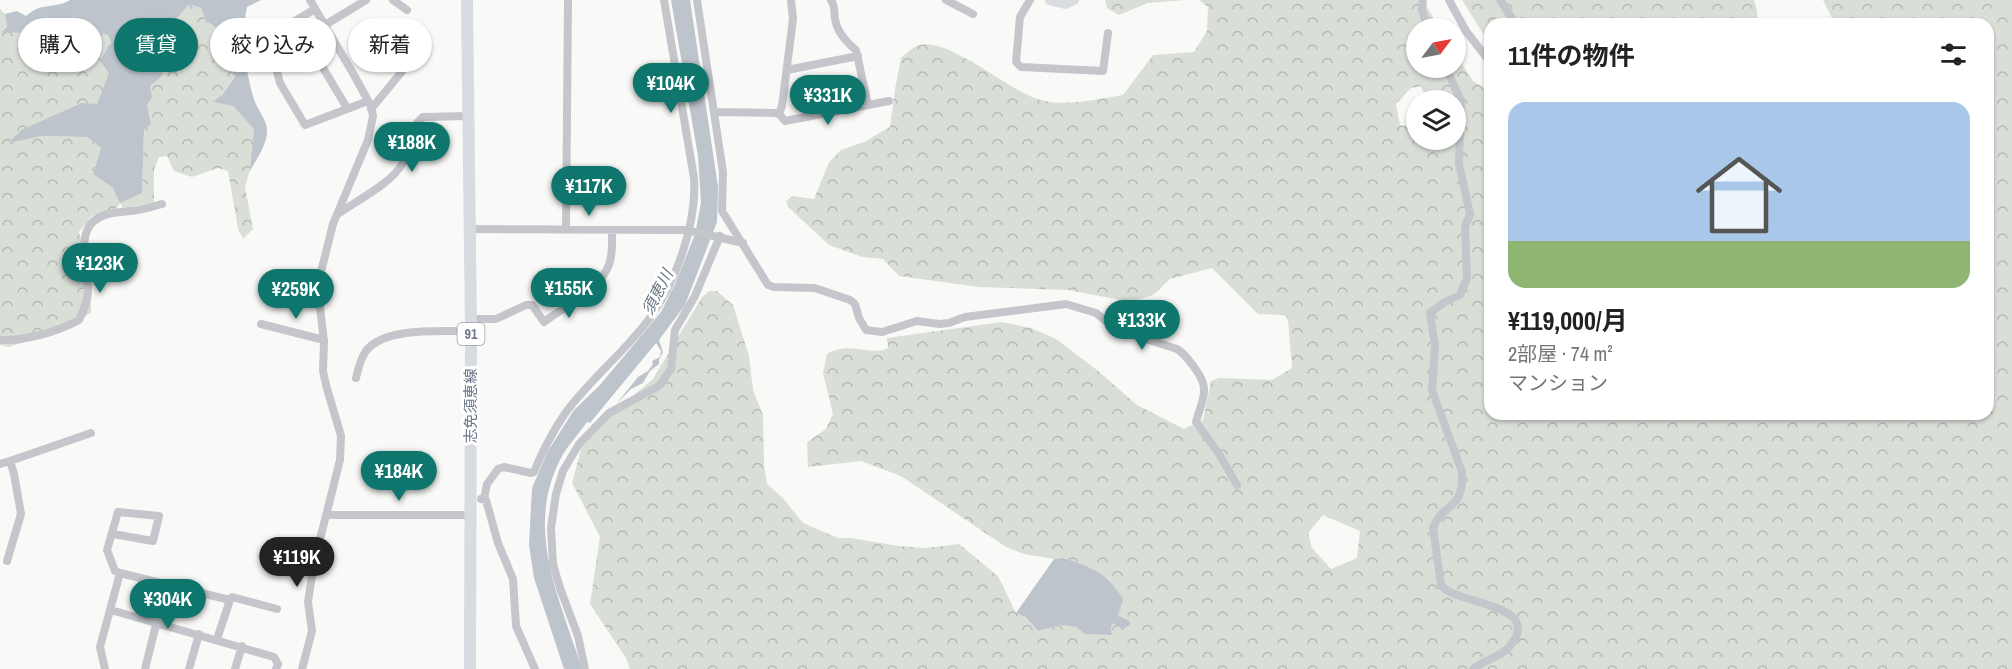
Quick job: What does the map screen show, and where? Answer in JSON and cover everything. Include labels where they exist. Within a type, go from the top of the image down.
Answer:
[{"type":"main road","name":"志免須恵線","points":[[467,0],[471,325],[470,669]]},
{"type":"street","points":[[310,0],[321,18]]},
{"type":"street","points":[[336,18],[366,0]]},
{"type":"street","points":[[393,0],[407,10]]},
{"type":"street","points":[[566,229],[568,0]]},
{"type":"street","points":[[535,669],[516,626],[513,579],[498,543],[484,499],[487,483],[498,469],[504,467],[534,472],[542,453],[565,414],[649,320],[662,301],[681,255],[695,190],[664,0]]},
{"type":"street","points":[[698,0],[723,172],[722,211],[768,285],[815,288],[850,300],[855,304],[866,330],[882,332],[917,321],[950,323],[965,317],[1066,304],[1096,313],[1114,328],[1184,353],[1204,384],[1205,391],[1196,422],[1219,454],[1237,485]]},
{"type":"street","points":[[779,114],[782,106],[793,19],[791,0]]},
{"type":"street","points":[[831,0],[835,22],[845,41],[856,50],[868,105]]},
{"type":"street","points":[[946,0],[973,14]]},
{"type":"street","points":[[1030,0],[1020,17],[1016,62],[1021,66],[1103,71],[1108,33]]},
{"type":"street","points":[[1050,0],[1065,3],[1074,0]]},
{"type":"street","points":[[1423,0],[1422,10],[1425,18]]},
{"type":"street","points":[[1449,0],[1466,31],[1484,54]]},
{"type":"street","points":[[1500,0],[1512,18]]},
{"type":"street","points":[[300,18],[315,9]]},
{"type":"street","points":[[302,669],[312,631],[309,590],[319,538],[340,460],[341,436],[323,371],[321,272],[337,215],[372,126],[368,100],[336,44]]},
{"type":"street","points":[[787,70],[858,56]]},
{"type":"street","points":[[277,72],[292,105],[305,124],[368,100]]},
{"type":"street","points":[[325,72],[347,108]]},
{"type":"street","points":[[371,109],[402,72]]},
{"type":"street","points":[[1451,78],[1461,101],[1459,164],[1470,214],[1465,227],[1467,278],[1460,295],[1443,303],[1430,313],[1435,346],[1431,380],[1436,405],[1462,472],[1463,483],[1461,495],[1456,503],[1436,520],[1433,528],[1441,585],[1444,591],[1509,613],[1515,620],[1517,630],[1508,648],[1473,669]]},
{"type":"street","points":[[715,112],[775,112],[785,121],[888,101]]},
{"type":"street","points":[[337,215],[388,179],[401,166],[418,121],[423,117],[469,117]]},
{"type":"street","points":[[0,340],[11,340],[57,329],[79,320],[86,304],[88,289],[84,237],[92,221],[107,214],[134,211],[162,204]]},
{"type":"street","points":[[469,229],[688,230],[743,243]]},
{"type":"street","points":[[356,378],[367,350],[390,335],[471,325],[496,319],[526,305],[532,306],[544,322],[588,292],[606,271],[612,253],[612,230]]},
{"type":"street","points":[[585,669],[578,636],[553,564],[551,528],[556,494],[563,471],[579,444],[604,417],[659,386],[671,369],[675,330],[695,296],[718,236]]},
{"type":"street","points":[[261,324],[324,340]]},
{"type":"street","points":[[0,464],[91,433]]},
{"type":"street","points":[[7,561],[21,514],[14,474],[9,461]]},
{"type":"street","points":[[470,500],[484,499]]},
{"type":"street","points":[[113,534],[153,541],[159,516],[118,512],[113,534],[106,550],[115,571],[166,585],[230,600],[232,597],[277,609]]},
{"type":"street","points":[[327,515],[470,515]]},
{"type":"street","points":[[105,669],[100,647],[120,573]]},
{"type":"street","points":[[145,669],[166,585]]},
{"type":"street","points":[[217,639],[230,600]]},
{"type":"street","points":[[111,610],[274,657],[278,664],[276,669]]},
{"type":"street","points":[[189,669],[199,634]]},
{"type":"street","points":[[235,669],[242,646]]},
{"type":"green space","points":[[1105,0],[1185,0],[1148,3],[1119,15],[1107,8]]},
{"type":"green space","points":[[1199,0],[1423,0],[1433,18],[1406,18],[1406,78],[1466,78],[1466,70],[1473,81],[1484,88],[1484,420],[1994,420],[1994,18],[1832,18],[1823,0],[2012,0],[2012,669],[630,669],[626,658],[590,604],[600,537],[572,483],[582,446],[608,417],[653,379],[702,297],[710,291],[717,291],[733,305],[749,356],[753,390],[763,415],[764,464],[767,484],[783,498],[803,523],[838,538],[926,548],[959,544],[998,576],[1016,613],[1026,616],[1038,631],[1061,625],[1076,627],[1085,634],[1112,634],[1113,623],[1130,621],[1118,615],[1093,569],[1063,558],[1054,559],[1024,554],[1006,547],[901,476],[861,461],[808,467],[807,442],[826,429],[833,414],[823,373],[827,354],[844,348],[882,350],[888,348],[887,338],[1002,322],[1031,328],[1056,339],[1097,370],[1137,405],[1184,429],[1203,420],[1211,381],[1219,378],[1272,380],[1292,368],[1288,320],[1285,315],[1258,314],[1212,268],[1170,279],[1153,295],[1131,302],[1068,290],[979,287],[899,276],[883,259],[862,257],[829,245],[788,207],[786,201],[793,196],[814,199],[829,162],[841,150],[864,142],[890,127],[901,58],[916,46],[929,44],[944,48],[1028,95],[1061,103],[1123,95],[1153,55],[1194,52],[1207,31],[1208,7]],"holes":[[[1323,515],[1360,531],[1357,558],[1331,569],[1312,548],[1308,533]]]},
{"type":"green space","points":[[1462,0],[1754,0],[1757,10],[1757,18],[1484,18],[1484,35]]},
{"type":"green space","points":[[189,4],[201,8],[206,21],[210,24],[210,72],[233,72],[235,75],[223,94],[214,102],[233,106],[254,129],[252,163],[245,187],[253,229],[243,239],[238,229],[228,171],[218,168],[192,177],[174,171],[167,156],[159,157],[154,170],[154,203],[123,208],[120,203],[117,208],[92,216],[79,232],[90,277],[91,313],[54,333],[8,347],[0,345],[0,9],[5,14],[7,27],[1,31],[18,32],[18,72],[102,72],[102,33],[108,35],[112,53],[107,80],[97,105],[82,104],[21,130],[9,142],[41,136],[87,137],[101,148],[93,174],[113,188],[142,193],[144,130],[151,124],[147,105],[155,72],[198,72],[198,18],[177,18]]},
{"type":"shaded area","points":[[70,0],[261,0],[247,7],[245,18],[210,18],[210,24],[206,21],[201,8],[189,4],[177,18],[114,18],[114,72],[163,72],[161,77],[150,86],[152,97],[147,105],[151,124],[144,130],[142,193],[120,203],[113,188],[93,174],[101,148],[87,137],[41,136],[8,143],[21,130],[82,103],[97,104],[109,73],[102,64],[102,58],[111,43],[108,35],[102,33],[102,18],[18,18],[18,33],[1,32],[7,27],[5,14],[17,11],[26,16],[43,7]]},
{"type":"shaded area","points":[[671,0],[690,0],[718,187],[717,222],[685,305],[659,340],[663,352],[659,364],[650,371],[643,383],[631,389],[616,404],[638,377],[648,371],[653,364],[652,361],[660,357],[661,351],[656,343],[590,423],[587,422],[570,445],[560,460],[550,487],[545,513],[550,566],[556,592],[582,669],[564,669],[534,578],[529,545],[532,488],[548,451],[574,410],[600,385],[661,312],[695,234],[701,203],[698,156]]},
{"type":"shaded area","points":[[232,72],[247,72],[255,103],[267,128],[265,143],[250,171],[254,129],[233,106],[213,102],[223,94],[235,76]]},
{"type":"shaded area","points":[[1063,558],[1091,568],[1111,583],[1123,599],[1118,615],[1130,621],[1130,625],[1123,629],[1113,623],[1112,635],[1085,634],[1076,627],[1061,625],[1038,631],[1026,617],[1016,613],[1054,559]]},
{"type":"water label","name":"須恵川","points":[[657,292]]}]
